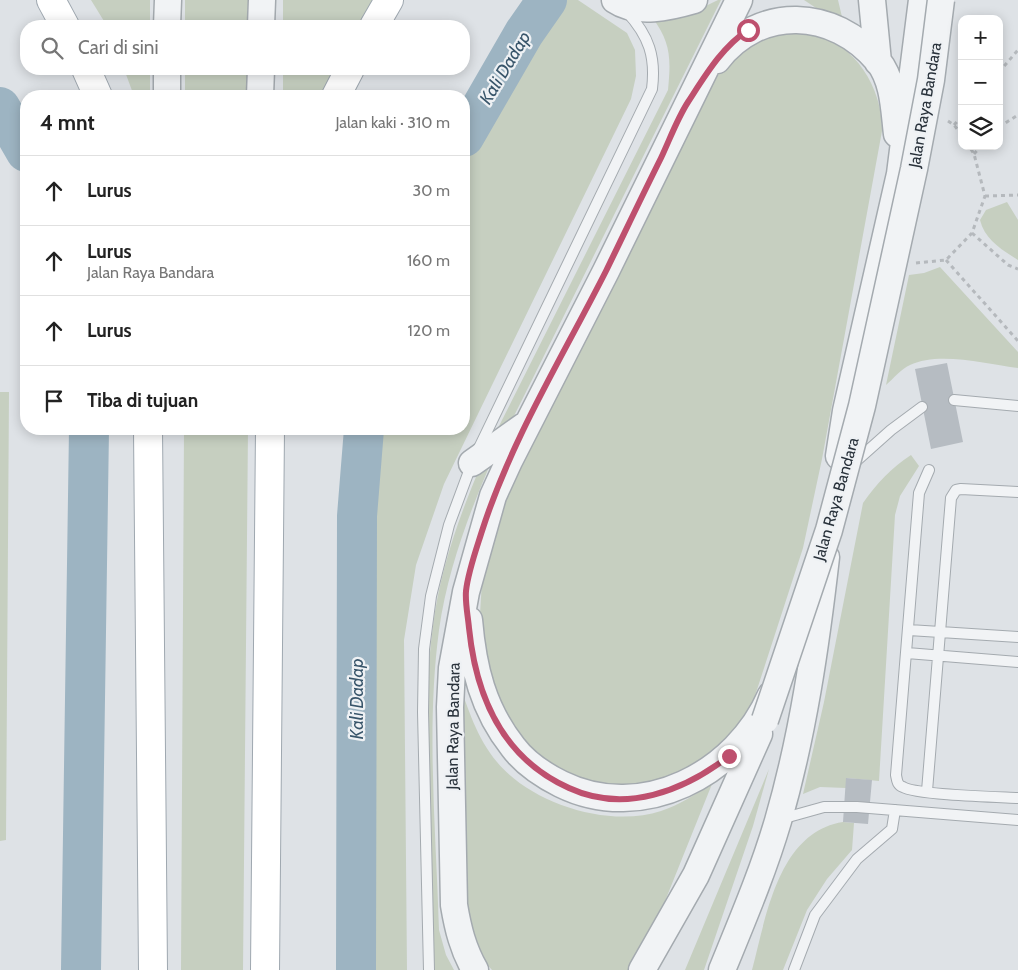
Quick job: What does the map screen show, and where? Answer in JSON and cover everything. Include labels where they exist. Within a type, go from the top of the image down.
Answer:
[{"type":"main road","points":[[51,0],[62,20]]},
{"type":"main road","points":[[377,20],[389,0]]},
{"type":"main road","points":[[89,75],[95,90]]},
{"type":"main road","points":[[339,90],[347,75]]},
{"type":"main road","points":[[148,435],[153,970]]},
{"type":"main road","points":[[265,970],[269,435]]},
{"type":"street","points":[[168,0],[168,20]]},
{"type":"street","points":[[261,20],[262,0]]},
{"type":"street","points":[[618,2],[641,8],[665,8],[694,0]]},
{"type":"street","name":"Jalan Raya Bandara","points":[[475,970],[466,955],[458,931],[454,905],[450,707],[452,668],[466,592],[493,496],[528,422],[606,271],[739,0]]},
{"type":"street","points":[[790,0],[824,25],[859,44],[878,62],[888,80],[891,94],[900,174]]},
{"type":"street","points":[[872,0],[878,62]]},
{"type":"street","points":[[730,965],[778,821],[813,661],[835,480],[846,411],[900,174],[922,0]]},
{"type":"street","name":"Jalan Raya Bandara","points":[[642,970],[696,875],[765,720],[829,530],[862,406],[912,178],[931,80],[941,0]]},
{"type":"street","points":[[687,104],[718,58],[736,38],[748,30],[785,19],[798,19],[824,25]]},
{"type":"street","points":[[167,75],[167,90]]},
{"type":"street","points":[[260,90],[261,75]]},
{"type":"street","points":[[472,463],[528,422]]},
{"type":"street","points":[[466,592],[471,650],[477,680],[486,703],[514,749],[533,766],[572,789],[614,799],[634,798],[656,795],[693,781],[729,756],[755,724],[770,700],[826,560]]},
{"type":"street","points":[[663,970],[696,875]]},
{"type":"lane","points":[[428,970],[423,712],[424,649],[432,596],[449,524],[472,463],[652,90],[655,67],[652,53],[638,24],[618,2]]},
{"type":"lane","points":[[954,400],[1018,406]]},
{"type":"lane","points":[[835,480],[891,430],[922,407]]},
{"type":"lane","points":[[929,470],[919,494],[896,775],[898,784],[904,788],[928,791],[1018,798]]},
{"type":"lane","points":[[928,791],[952,493],[961,489],[1018,492]]},
{"type":"lane","points":[[909,630],[1018,636]]},
{"type":"lane","points":[[907,653],[1018,662]]},
{"type":"lane","points":[[778,821],[802,812],[824,807],[875,808],[1018,820]]},
{"type":"lane","points":[[794,970],[815,915],[857,859],[892,828],[895,810]]},
{"type":"path","points":[[1003,67],[1018,50]]},
{"type":"path","points":[[1003,124],[1018,115]]},
{"type":"path","points":[[954,125],[958,120]]},
{"type":"path","points":[[878,267],[946,260],[972,233],[985,196],[972,150]]},
{"type":"path","points":[[974,154],[978,150]]},
{"type":"path","points":[[985,196],[1018,195]]},
{"type":"path","points":[[972,233],[1008,265],[1018,269]]},
{"type":"path","points":[[946,260],[1018,341]]},
{"type":"green space","points":[[91,0],[150,0],[150,20],[103,20]]},
{"type":"green space","points":[[185,0],[255,0],[254,20],[185,20]]},
{"type":"green space","points":[[283,0],[376,0],[364,20],[283,20]]},
{"type":"green space","points":[[559,0],[578,0],[627,33],[635,50],[636,76],[631,99],[470,430],[470,142],[529,43]]},
{"type":"green space","points":[[721,0],[511,422],[496,432],[668,90],[668,51],[663,35],[652,17],[683,17]]},
{"type":"green space","points":[[804,0],[838,0],[842,17],[816,8]]},
{"type":"green space","points":[[780,31],[810,33],[829,39],[854,58],[872,85],[878,100],[882,131],[822,459],[803,548],[753,702],[733,731],[696,765],[645,784],[605,786],[571,777],[538,758],[507,722],[489,690],[479,630],[482,581],[503,501],[711,83],[739,50]]},
{"type":"green space","points":[[126,75],[150,75],[150,90],[132,90]]},
{"type":"green space","points":[[185,75],[254,75],[254,90],[185,90]]},
{"type":"green space","points":[[283,75],[334,75],[327,90],[283,90]]},
{"type":"green space","points":[[1007,202],[1018,220],[1018,260],[990,239],[980,220],[986,210]]},
{"type":"green space","points":[[940,267],[1018,352],[1018,368],[963,360],[934,359],[910,365],[886,385],[909,275],[924,273]]},
{"type":"green space","points":[[0,392],[9,392],[6,840],[0,841]]},
{"type":"green space","points":[[184,435],[248,435],[243,970],[181,970]]},
{"type":"green space","points":[[369,435],[468,435],[444,484],[416,565],[404,640],[407,970],[361,970],[363,516]]},
{"type":"green space","points":[[911,455],[919,466],[900,496],[895,515],[879,781],[847,778],[846,788],[820,787],[803,794],[824,702],[863,503],[885,476]]},
{"type":"green space","points":[[483,460],[489,467],[466,526],[447,588],[439,630],[435,667],[432,742],[439,930],[446,955],[454,970],[432,970],[425,755],[426,712],[433,626],[436,605],[452,542]]},
{"type":"green space","points":[[458,680],[469,712],[490,753],[512,777],[530,790],[551,800],[573,809],[595,814],[640,815],[661,811],[674,806],[712,784],[649,941],[629,970],[492,970],[481,955],[474,939],[464,904]]},
{"type":"green space","points":[[769,769],[753,826],[704,970],[685,970]]},
{"type":"green space","points":[[843,822],[854,823],[852,850],[827,879],[807,910],[783,970],[752,970],[770,903],[778,880],[789,860],[803,842],[821,829]]},
{"type":"building","points":[[947,363],[963,442],[931,449],[915,369]]},
{"type":"building","points":[[846,778],[872,780],[868,824],[843,822]]},
{"type":"waterway","name":"Kali Dadap","points":[[470,127],[524,33],[547,0]]},
{"type":"waterway","name":"Kali Dadap","points":[[0,107],[20,142]]},
{"type":"waterway","name":"Kali Dadap","points":[[81,970],[89,435]]},
{"type":"waterway","name":"Kali Dadap","points":[[356,970],[357,516],[364,435]]},
{"type":"route","points":[[729,756],[693,781],[675,789],[656,795],[634,798],[614,799],[594,796],[572,789],[551,779],[514,749],[501,731],[486,703],[477,680],[471,650],[466,592],[493,496],[687,104],[718,58],[736,38],[748,30]]}]
